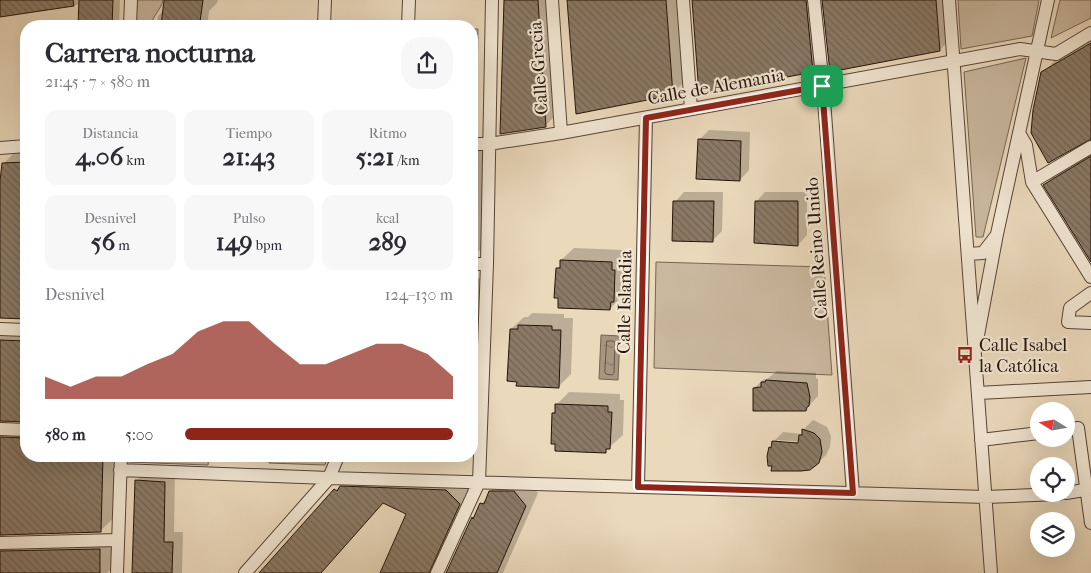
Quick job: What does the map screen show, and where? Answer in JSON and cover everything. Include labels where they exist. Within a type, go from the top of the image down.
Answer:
[{"type":"street","points":[[130,20],[131,0]]},
{"type":"street","points":[[324,20],[325,0]]},
{"type":"street","points":[[408,20],[409,0]]},
{"type":"street","points":[[437,573],[478,482],[487,264],[492,0]]},
{"type":"street","name":"Calle Grecia","points":[[552,0],[561,133]]},
{"type":"street","points":[[683,0],[691,109]]},
{"type":"street","name":"Calle Reino Unido","points":[[814,0],[853,493]]},
{"type":"street","points":[[949,0],[991,573]]},
{"type":"street","points":[[975,352],[997,234],[1048,0]]},
{"type":"street","name":"Calle de Alemania","points":[[478,144],[561,133],[1020,49],[1056,54],[1091,33]]},
{"type":"street","name":"Calle Islandia","points":[[638,487],[646,118]]},
{"type":"street","points":[[1019,133],[1026,146],[1032,182],[1091,277]]},
{"type":"street","points":[[0,148],[20,146]]},
{"type":"street","points":[[1032,182],[1091,147]]},
{"type":"street","points":[[968,254],[983,253],[997,234]]},
{"type":"street","points":[[478,264],[487,264]]},
{"type":"street","points":[[1091,293],[1070,308],[1068,322],[1091,323]]},
{"type":"street","points":[[0,329],[20,330]]},
{"type":"street","points":[[978,393],[1091,387]]},
{"type":"street","points":[[1075,428],[1078,428],[1089,490],[1091,523]]},
{"type":"street","points":[[0,429],[20,430]]},
{"type":"street","points":[[982,440],[1030,434]]},
{"type":"street","points":[[116,573],[121,462]]},
{"type":"street","points":[[245,573],[329,478],[336,462]]},
{"type":"street","points":[[120,470],[986,497],[1030,495]]},
{"type":"street","points":[[1075,492],[1089,490]]},
{"type":"street","points":[[0,543],[117,540]]},
{"type":"shaded area","points":[[137,0],[163,0],[153,20],[136,20]]},
{"type":"shaded area","points":[[958,0],[1039,0],[1032,36],[961,49]]},
{"type":"shaded area","points":[[1060,0],[1091,0],[1091,18],[1051,38]]},
{"type":"shaded area","points":[[1026,58],[983,237],[976,237],[964,72]]},
{"type":"shaded area","points":[[656,262],[824,267],[832,375],[654,368]]},
{"type":"shaded area","points":[[128,462],[208,462],[208,465]]},
{"type":"shaded area","points":[[269,462],[326,462],[325,465]]},
{"type":"water","points":[[601,335],[620,336],[618,380],[599,379]]},
{"type":"building","points":[[0,0],[73,0],[74,6],[0,17]]},
{"type":"building","points":[[79,0],[113,0],[112,20],[78,20]]},
{"type":"building","points":[[164,0],[203,0],[200,20],[162,20]]},
{"type":"building","points":[[504,0],[538,0],[546,127],[500,134]]},
{"type":"building","points":[[567,0],[666,0],[673,95],[576,114]]},
{"type":"building","points":[[692,0],[806,0],[813,72],[699,94]]},
{"type":"building","points":[[822,0],[936,0],[940,51],[830,72]]},
{"type":"building","points":[[1091,43],[1091,139],[1048,163],[1031,133],[1033,110],[1041,72]]},
{"type":"building","points":[[698,139],[741,141],[740,181],[696,179]]},
{"type":"building","points":[[1091,156],[1091,262],[1043,185]]},
{"type":"building","points":[[20,162],[20,319],[0,318],[0,181],[2,163]]},
{"type":"building","points":[[673,201],[714,201],[713,242],[672,241]]},
{"type":"building","points":[[755,201],[798,201],[798,246],[754,243]]},
{"type":"building","points":[[560,260],[612,262],[612,270],[615,270],[614,302],[611,302],[610,310],[558,308],[558,298],[554,298],[556,268],[560,268]]},
{"type":"building","points":[[518,325],[552,326],[552,330],[561,330],[559,388],[516,386],[517,382],[507,381],[510,329],[518,329]]},
{"type":"building","points":[[0,340],[20,341],[20,422],[0,421]]},
{"type":"building","points":[[766,380],[807,383],[810,397],[809,406],[806,411],[753,411],[753,388],[761,387],[761,382]]},
{"type":"building","points":[[555,404],[608,406],[608,412],[612,412],[610,449],[606,449],[606,453],[555,451],[555,444],[551,444],[552,413],[555,413]]},
{"type":"building","points":[[802,429],[814,433],[820,439],[822,452],[819,463],[810,470],[771,471],[772,466],[768,466],[767,456],[772,441],[798,443],[799,435],[802,435]]},
{"type":"building","points":[[0,437],[20,438],[20,462],[103,462],[101,532],[0,535]]},
{"type":"building","points":[[135,480],[165,482],[164,542],[173,542],[172,573],[132,573]]},
{"type":"building","points":[[340,486],[446,490],[460,504],[429,573],[380,573],[406,514],[383,503],[321,573],[259,573],[334,489],[337,491]]},
{"type":"building","points":[[489,491],[514,491],[526,506],[497,573],[446,573],[472,517],[473,519],[480,503],[484,504]]},
{"type":"building","points":[[100,549],[100,573],[0,573],[0,551]]},
{"type":"place","name":"Calle Isabel la Católica","points":[[965,355]]},
{"type":"route","points":[[822,86],[853,493],[638,487],[646,118],[822,86]]}]
